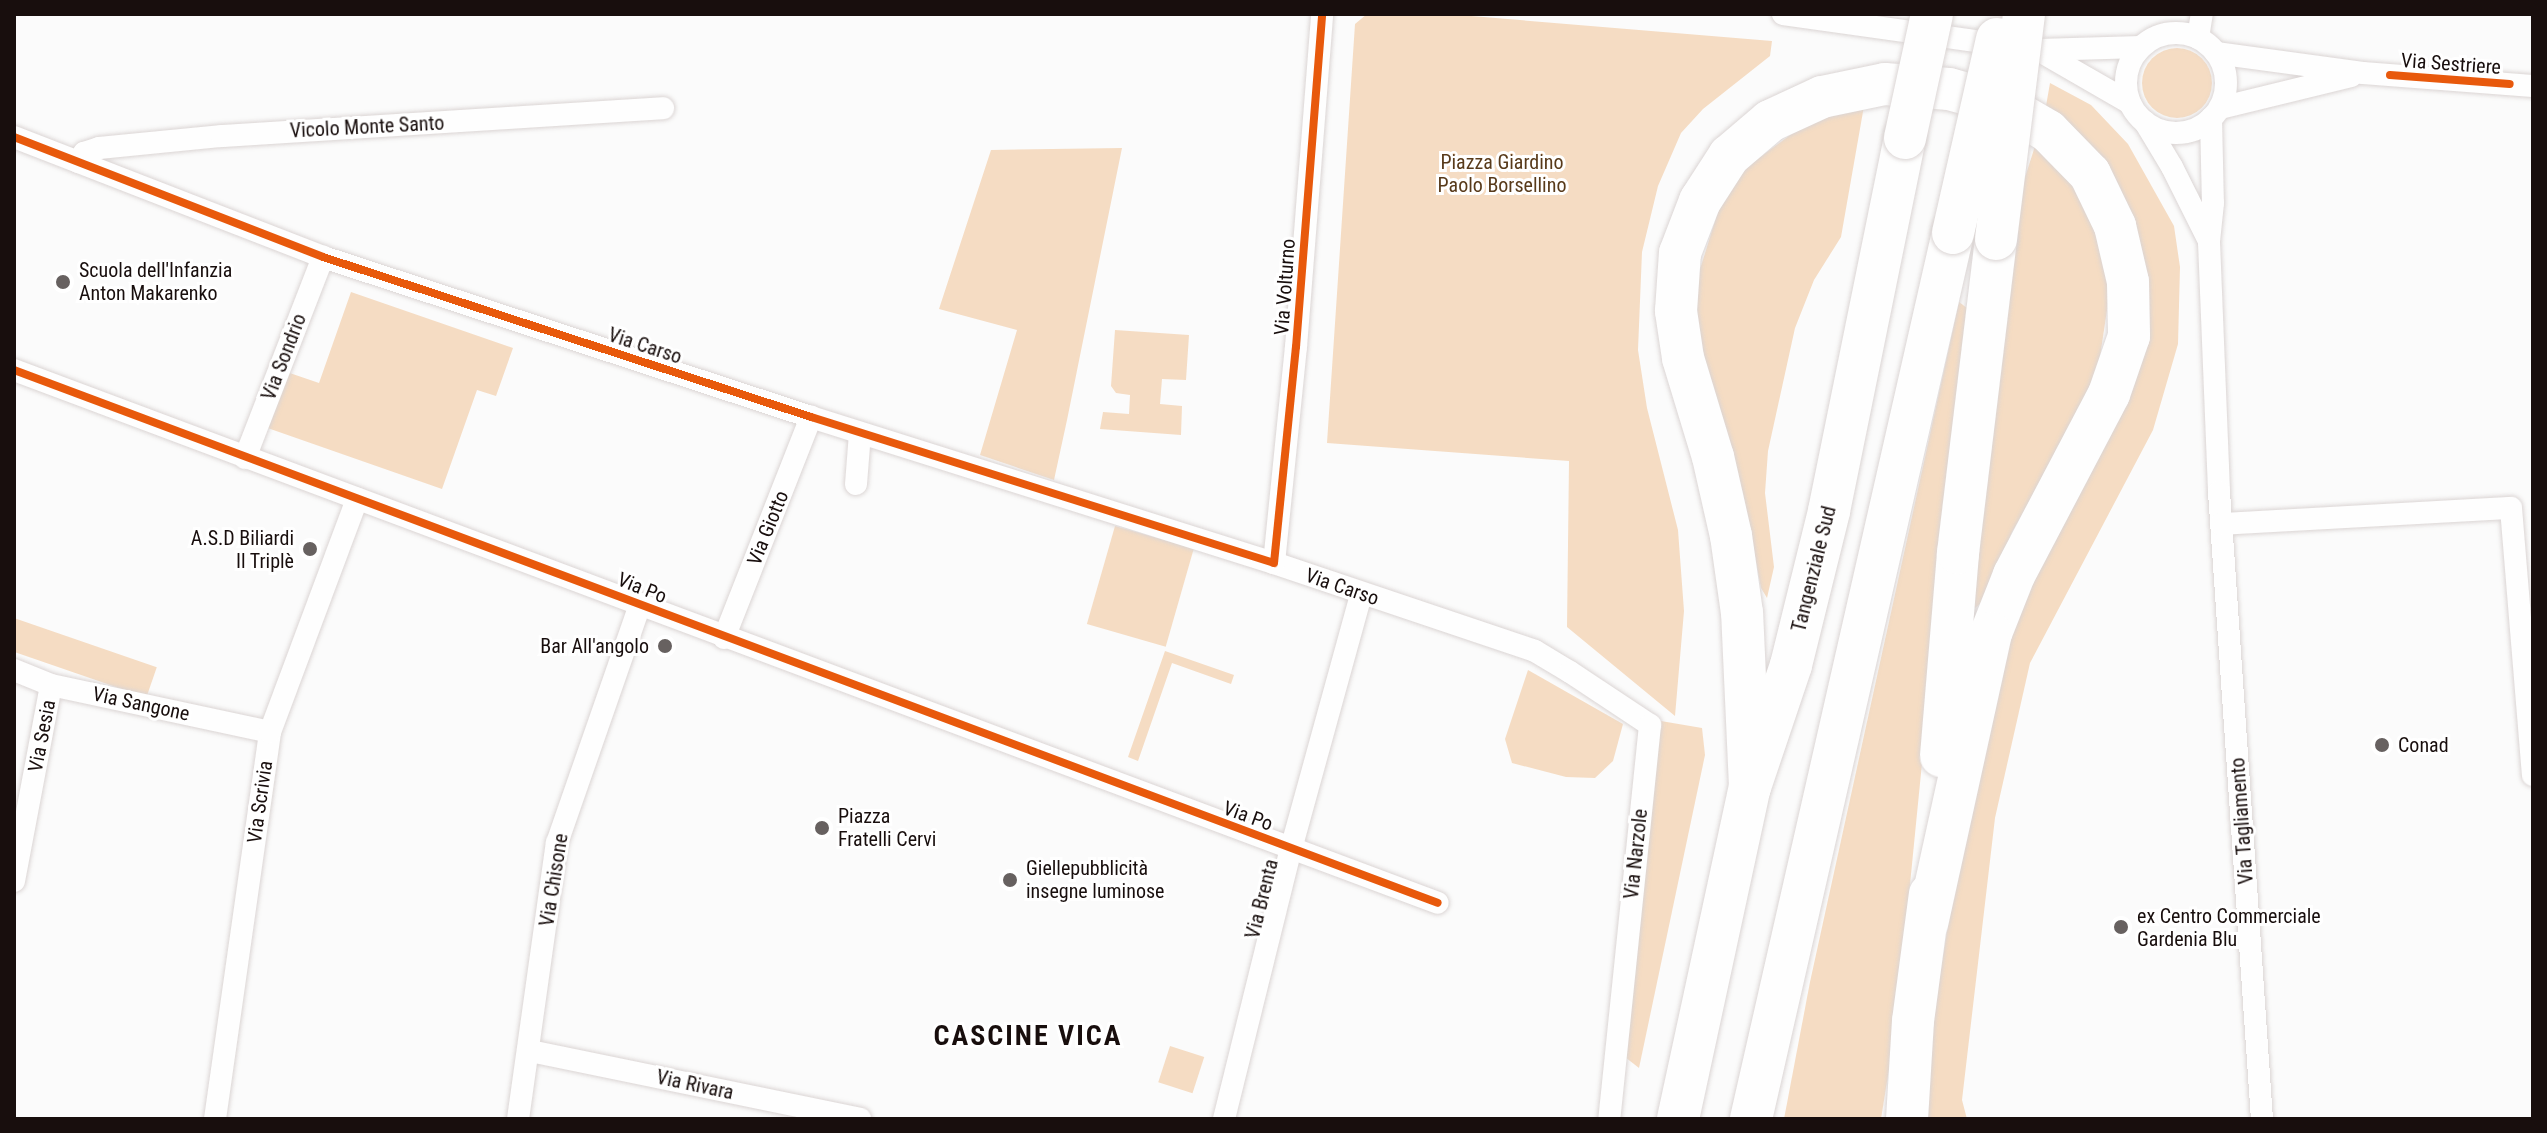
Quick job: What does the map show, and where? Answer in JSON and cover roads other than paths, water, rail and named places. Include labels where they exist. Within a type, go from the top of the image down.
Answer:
[{"type":"highway","name":"Tangenziale Sud","points":[[1678,1119],[1750,787],[1791,665],[1829,511],[1932,14]]},
{"type":"highway","points":[[1751,1119],[2003,14]]},
{"type":"highway","points":[[1907,1119],[1913,1021],[1927,923],[1958,553],[1996,239],[2031,32]]},
{"type":"highway","points":[[1750,787],[1742,613],[1731,536],[1713,457],[1683,358],[1676,311],[1680,253],[1700,201],[1729,156],[1770,121],[1822,97],[1885,84],[1949,89],[2000,103],[2048,131],[2090,174],[2115,226],[2128,282],[2129,336],[2109,394],[2014,575],[1991,633],[1927,923]]},
{"type":"street","name":"Via Volturno","points":[[1274,563],[1296,347],[1322,14]]},
{"type":"street","points":[[1783,14],[2031,32],[2141,47]]},
{"type":"street","points":[[2198,38],[2202,14]]},
{"type":"street","points":[[2031,32],[2130,103],[2145,122],[2172,133],[2187,132],[2216,113],[2226,80],[2216,53],[2198,38],[2168,33],[2141,47],[2126,73],[2130,103]]},
{"type":"street","name":"Via Sestriere","points":[[2216,53],[2363,73],[2533,86]]},
{"type":"street","name":"Via Sestriere","points":[[2216,113],[2363,73]]},
{"type":"street","name":"Vicolo Monte Santo","points":[[78,162],[84,153],[99,148],[222,136],[663,108]]},
{"type":"street","name":"Via Tagliamento","points":[[2216,113],[2209,242],[2221,524],[2262,1119]]},
{"type":"street","name":"Via Tagliamento","points":[[2145,122],[2172,167],[2209,242]]},
{"type":"street","name":"Via Carso","points":[[14,137],[323,257],[860,433],[1274,563],[1535,651]]},
{"type":"street","name":"Via Sondrio","points":[[245,458],[323,257]]},
{"type":"street","name":"Via Po","points":[[14,370],[1438,903]]},
{"type":"street","name":"Via Giotto","points":[[724,638],[811,417]]},
{"type":"street","points":[[856,484],[860,433]]},
{"type":"street","name":"Via Scrivia","points":[[215,1119],[270,732],[357,499]]},
{"type":"street","points":[[2221,524],[2511,508],[2533,775]]},
{"type":"street","name":"Via Brenta","points":[[1224,1119],[1291,849],[1361,594]]},
{"type":"street","name":"Via Chisone","points":[[518,1119],[557,843],[640,604]]},
{"type":"street","name":"Via Narzole","points":[[1535,651],[1650,725],[1609,1119]]},
{"type":"street","name":"Via Sangone","points":[[14,670],[51,685],[270,732]]},
{"type":"street","name":"Via Sesia","points":[[14,881],[51,685]]},
{"type":"street","name":"Via Rivara","points":[[530,1051],[860,1119]]},
{"type":"place","name":"Scuola dell'Infanzia Anton Makarenko","points":[[63,282]]},
{"type":"place","name":"A.S.D Biliardi Il Triplè","points":[[310,549]]},
{"type":"place","name":"Bar All'angolo","points":[[665,646]]},
{"type":"place","name":"Conad","points":[[2382,745]]},
{"type":"place","name":"Piazza Fratelli Cervi","points":[[822,828]]},
{"type":"place","name":"Giellepubblicità insegne luminose","points":[[1010,880]]},
{"type":"place","name":"ex Centro Commerciale Gardenia Blu","points":[[2121,927]]},
{"type":"district","name":"CASCINE VICA","points":[[1028,1036]]},
{"type":"park label","name":"Piazza Giardino Paolo Borsellino","points":[[1502,174]]}]
